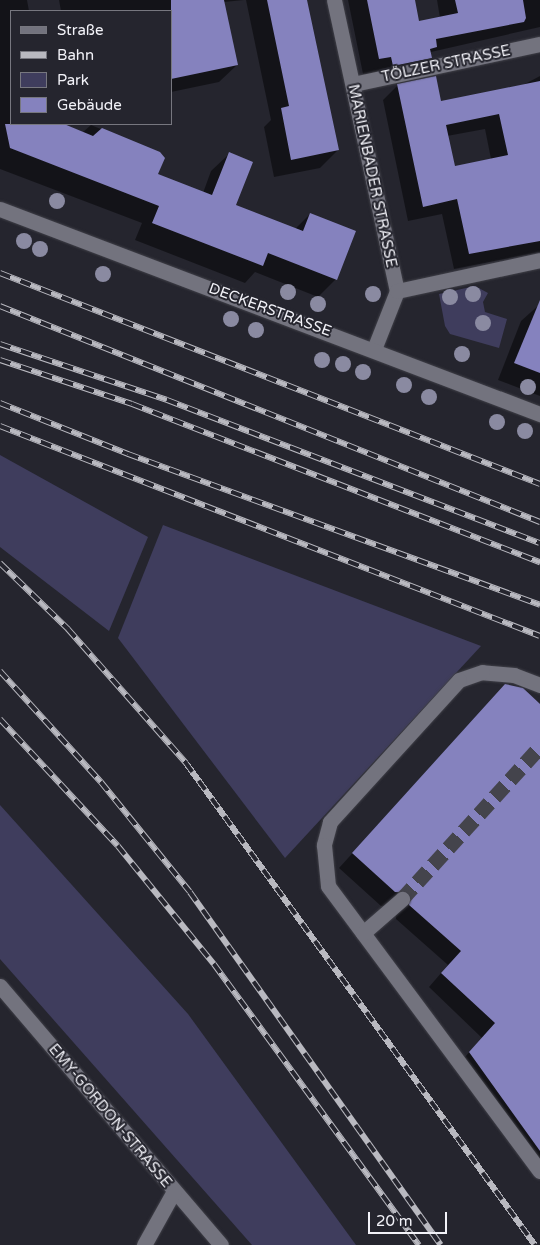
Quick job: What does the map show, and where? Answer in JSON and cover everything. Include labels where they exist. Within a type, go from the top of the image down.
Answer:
[{"type":"street","name":"MARIENBADER STRASSE","points":[[334,0],[397,291]]},
{"type":"street","name":"TÖLZER STRASSE","points":[[352,84],[540,44]]},
{"type":"street","name":"DECKERSTRASSE","points":[[0,209],[374,349],[540,414]]},
{"type":"street","points":[[374,349],[397,291],[540,260]]},
{"type":"street","points":[[540,685],[514,675],[482,672],[459,680],[330,822],[324,845],[328,886],[540,1171]]},
{"type":"street","points":[[364,933],[402,899]]},
{"type":"street","name":"EMY-GORDON-STRASSE","points":[[0,986],[221,1245]]},
{"type":"street","points":[[144,1245],[174,1191]]},
{"type":"green space","points":[[475,286],[488,293],[483,302],[485,312],[507,319],[499,348],[450,334],[445,326],[439,294]]},
{"type":"green space","points":[[0,455],[148,537],[109,631],[0,547]]},
{"type":"green space","points":[[163,525],[481,646],[285,858],[118,638]]},
{"type":"green space","points":[[0,805],[188,1014],[356,1245],[252,1245],[0,959]]},
{"type":"building","points":[[171,0],[224,0],[238,65],[172,79]]},
{"type":"building","points":[[267,0],[307,0],[339,150],[291,160],[281,108],[289,106]]},
{"type":"building","points":[[367,0],[415,0],[419,21],[458,13],[455,0],[523,0],[526,18],[524,22],[436,39],[437,47],[430,49],[432,58],[393,66],[391,57],[379,59]]},
{"type":"building","points":[[436,76],[441,101],[540,81],[540,241],[469,254],[457,199],[423,207],[397,84]],"holes":[[[499,114],[508,155],[455,166],[446,125]]]},
{"type":"building","points":[[5,124],[66,125],[93,136],[102,128],[160,152],[165,158],[158,174],[212,195],[229,152],[253,162],[236,205],[303,231],[310,213],[356,231],[337,280],[268,253],[263,266],[152,223],[159,206],[10,148]]},
{"type":"building","points":[[540,300],[540,373],[514,363]]},
{"type":"building","points":[[505,684],[523,688],[540,704],[540,1151],[469,1052],[495,1023],[441,973],[461,951],[409,905],[409,893],[395,892],[352,853]]},
{"type":"tunnel","points":[[402,899],[540,747]]},
{"type":"railway","points":[[0,273],[540,484]]},
{"type":"railway","points":[[0,306],[540,522]]},
{"type":"railway","points":[[0,344],[167,400],[540,543]]},
{"type":"railway","points":[[0,360],[132,404],[540,562]]},
{"type":"railway","points":[[0,403],[128,454],[540,605]]},
{"type":"railway","points":[[0,426],[540,636]]},
{"type":"railway","points":[[0,563],[68,629],[186,763],[535,1245]]},
{"type":"railway","points":[[0,671],[101,782],[190,892],[441,1245]]},
{"type":"railway","points":[[0,719],[118,846],[214,964],[419,1245]]}]
